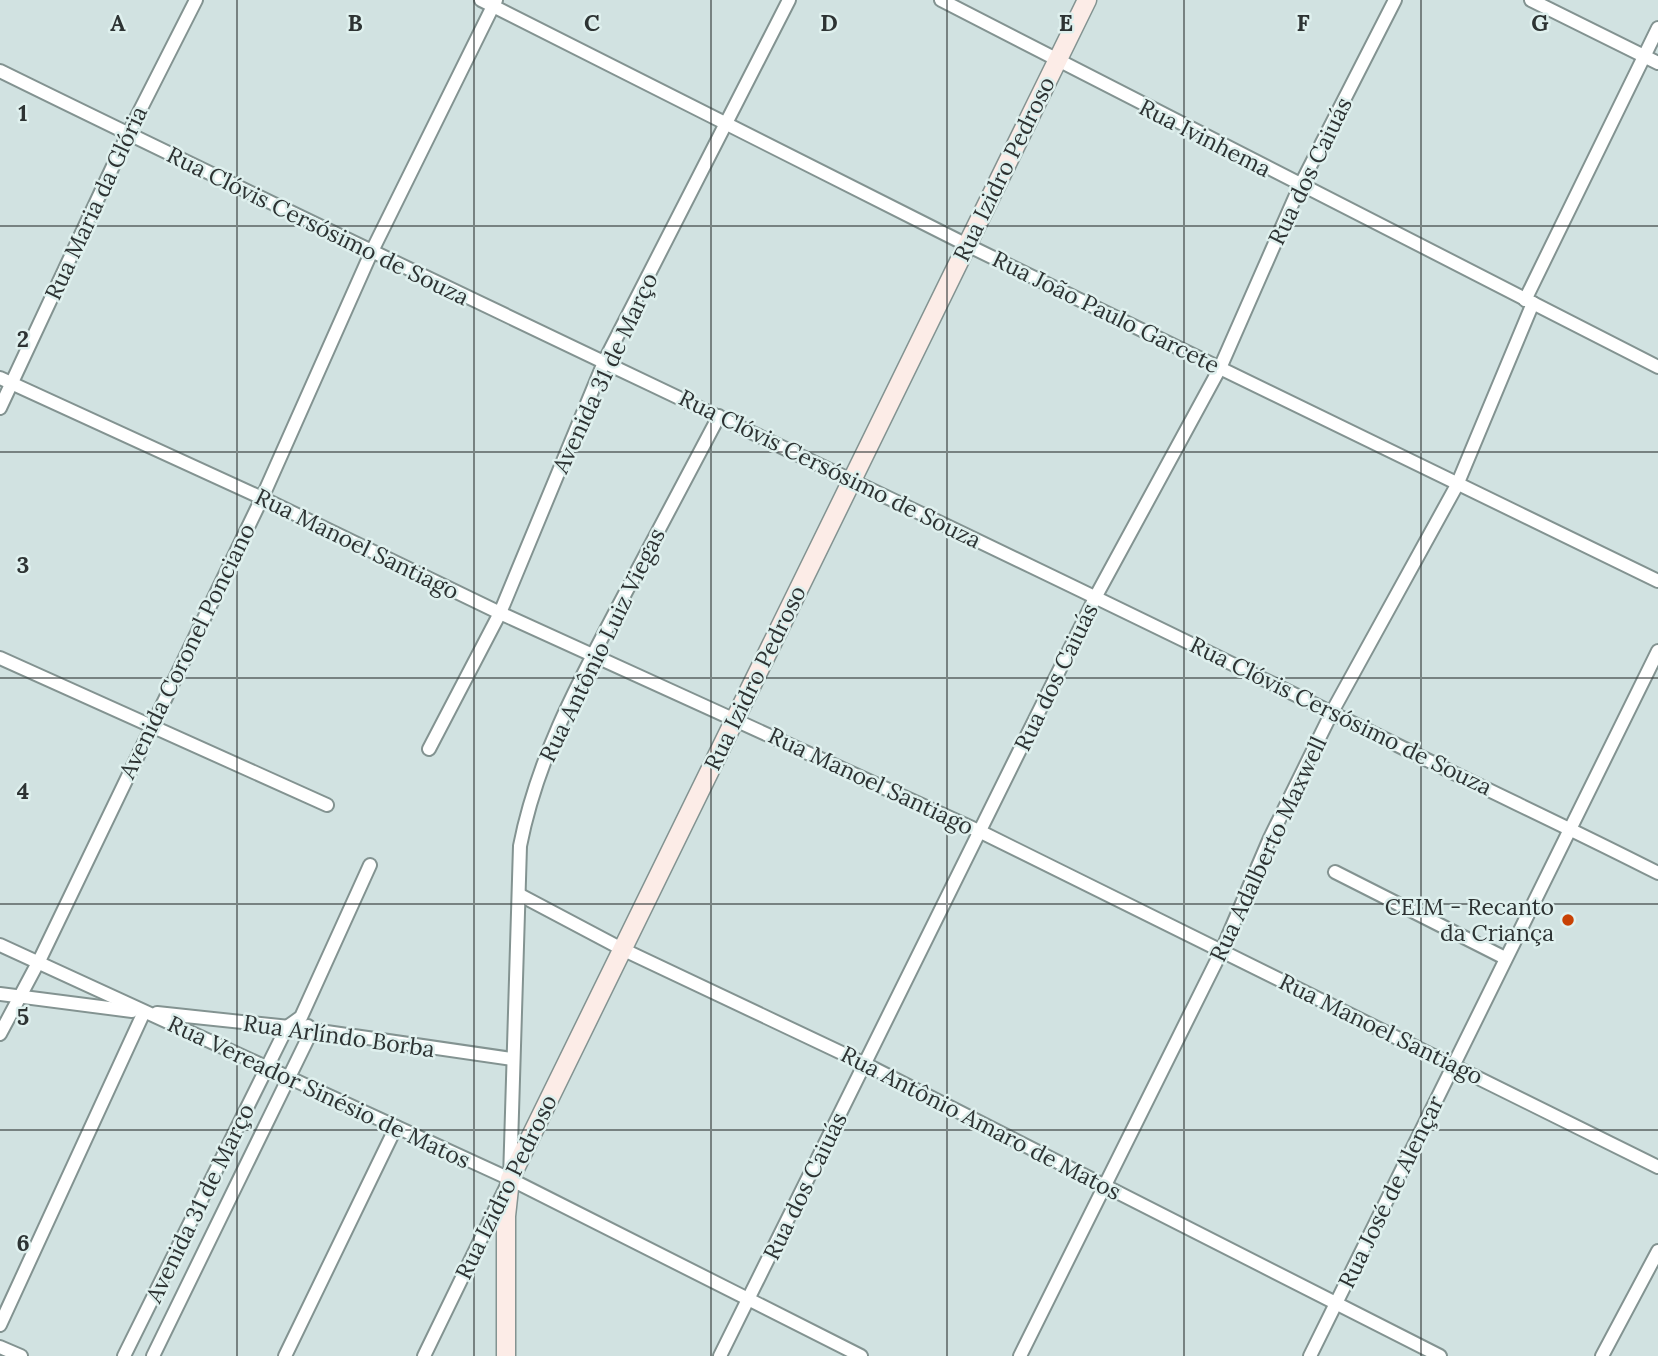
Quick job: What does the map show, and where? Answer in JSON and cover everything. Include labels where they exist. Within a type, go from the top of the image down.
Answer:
[{"type":"street","name":"Rua Maria da Glória","points":[[0,408],[5,381],[196,0]]},
{"type":"street","name":"Rua João Paulo Garcete","points":[[481,0],[495,3],[967,245],[1658,581]]},
{"type":"street","name":"Avenida 31 de Março","points":[[429,749],[500,612],[605,360],[789,0]]},
{"type":"street","name":"Rua Ivinhema","points":[[941,0],[1658,367]]},
{"type":"street","name":"Rua Izidro Pedroso","points":[[424,1356],[1087,0]]},
{"type":"street","name":"Rua dos Caiuás","points":[[720,1356],[1096,596],[1220,368],[1300,186],[1395,0]]},
{"type":"street","points":[[1531,0],[1658,63]]},
{"type":"street","name":"Avenida Coronel Ponciano","points":[[0,1034],[38,963],[262,498],[371,253],[495,3]]},
{"type":"street","name":"Rua Adalberto Maxwell","points":[[1020,1356],[1222,950],[1270,838],[1332,712],[1457,485],[1529,301],[1658,28]]},
{"type":"street","name":"Rua Clóvis Cersósimo de Souza","points":[[0,71],[371,253],[605,360],[851,481],[1096,596],[1658,873]]},
{"type":"street","name":"Rua Manoel Santiago","points":[[5,381],[981,832],[1658,1167]]},
{"type":"street","name":"Rua Antônio Luiz Viegas","points":[[510,1179],[520,846],[528,803],[550,741],[719,416]]},
{"type":"street","name":"Rua José de Alençar","points":[[1310,1356],[1504,958],[1658,651]]},
{"type":"street","points":[[0,658],[327,805]]},
{"type":"street","points":[[312,1030],[301,1017],[370,865]]},
{"type":"street","points":[[1335,872],[1504,958]]},
{"type":"street","name":"Rua Antônio Amaro de Matos","points":[[520,895],[622,949],[864,1064],[1104,1184],[1440,1356]]},
{"type":"street","name":"Rua Vereador Sinésio de Matos","points":[[0,945],[510,1179],[861,1356]]},
{"type":"street","name":"Rua Arlíndo Borba","points":[[0,993],[312,1030],[512,1059]]},
{"type":"street","points":[[0,1325],[144,1012]]},
{"type":"street","name":"Avenida 31 de Março","points":[[124,1356],[287,1027],[301,1017]]},
{"type":"street","name":"Avenida 31 de Março","points":[[153,1356],[312,1030]]},
{"type":"street","points":[[285,1356],[396,1127]]},
{"type":"street","points":[[506,1356],[506,1216],[510,1179]]},
{"type":"street","points":[[1602,1356],[1658,1251]]},
{"type":"street","points":[[0,1347],[20,1356]]},
{"type":"place","name":"CEIM - Recanto da Criança","points":[[1568,920]]}]
